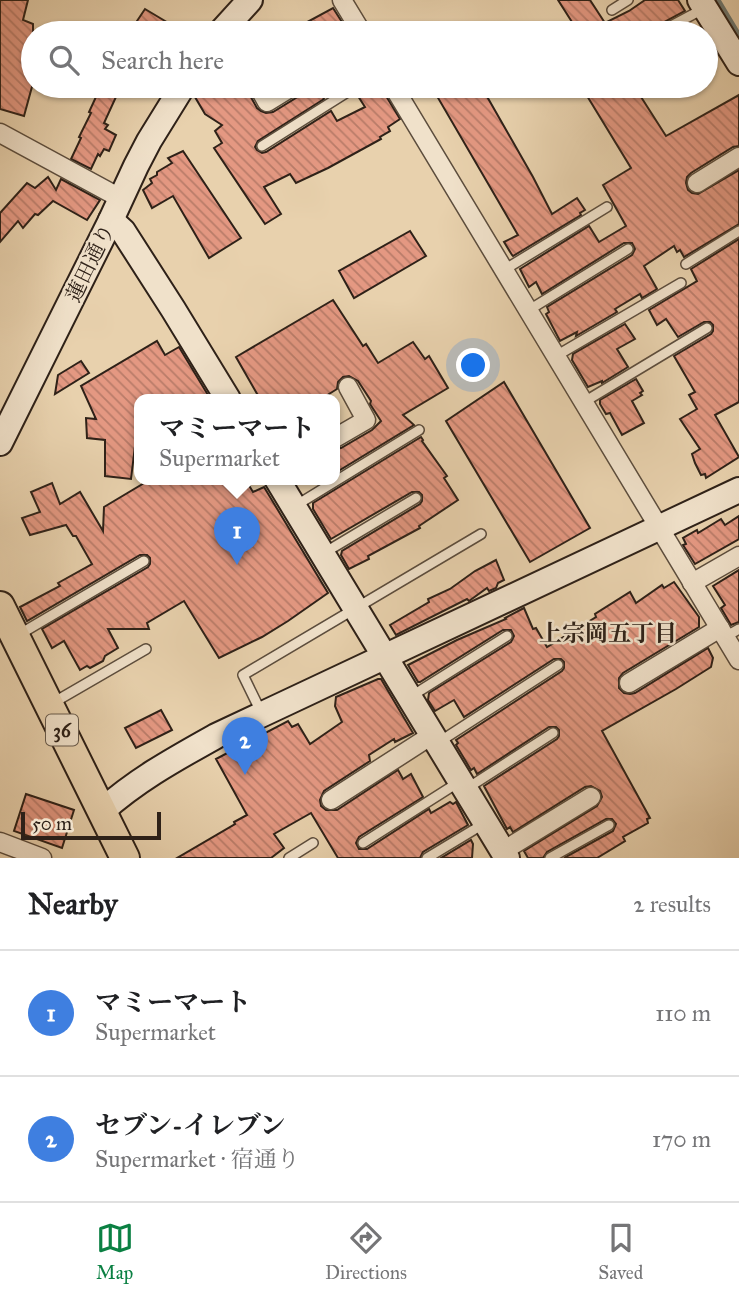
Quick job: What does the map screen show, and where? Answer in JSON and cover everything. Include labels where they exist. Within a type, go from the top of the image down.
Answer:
[{"type":"main road","name":"36","points":[[0,606],[114,840]]},
{"type":"street","points":[[233,21],[250,0]]},
{"type":"street","points":[[342,0],[355,21]]},
{"type":"street","points":[[703,4],[713,21]]},
{"type":"street","points":[[718,29],[739,63]]},
{"type":"street","name":"蓮田通り","points":[[0,443],[149,141],[176,98]]},
{"type":"street","points":[[400,98],[692,583],[728,631],[739,660]]},
{"type":"street","points":[[0,133],[116,209],[123,231],[225,394]]},
{"type":"street","points":[[697,183],[739,156]]},
{"type":"street","points":[[340,435],[366,420],[348,387]]},
{"type":"street","points":[[281,485],[505,855],[591,797]]},
{"type":"street","points":[[114,840],[122,794],[155,771],[216,736],[385,657],[664,536],[739,490]]},
{"type":"street","points":[[692,583],[739,556]]},
{"type":"street","points":[[629,683],[728,631]]},
{"type":"street","points":[[331,800],[435,739]]},
{"type":"street","points":[[0,842],[43,858]]},
{"type":"lane","points":[[612,9],[628,0]]},
{"type":"lane","points":[[677,21],[703,4]]},
{"type":"lane","points":[[262,146],[338,98]]},
{"type":"lane","points":[[504,270],[607,207]]},
{"type":"lane","points":[[686,264],[739,231]]},
{"type":"lane","points":[[529,310],[628,249]]},
{"type":"lane","points":[[556,356],[681,282]]},
{"type":"lane","points":[[584,402],[707,328]]},
{"type":"lane","points":[[340,478],[419,430]]},
{"type":"lane","points":[[293,506],[328,485]]},
{"type":"lane","points":[[322,554],[416,498]]},
{"type":"lane","points":[[262,715],[243,675],[481,534]]},
{"type":"lane","points":[[15,637],[144,561]]},
{"type":"lane","points":[[404,689],[507,636]]},
{"type":"lane","points":[[49,705],[146,649]]},
{"type":"lane","points":[[435,739],[558,665]]},
{"type":"lane","points":[[363,843],[553,733]]},
{"type":"lane","points":[[427,858],[486,822]]},
{"type":"lane","points":[[550,858],[610,825]]},
{"type":"lane","points":[[289,858],[313,843]]},
{"type":"building","points":[[0,0],[28,0],[23,20],[26,21],[21,21],[21,98],[29,98],[24,116],[0,109]]},
{"type":"building","points":[[558,0],[590,0],[604,21],[571,21]]},
{"type":"building","points":[[645,0],[678,0],[685,11],[666,21],[609,21]]},
{"type":"building","points":[[333,8],[341,21],[309,21]]},
{"type":"building","points":[[145,9],[165,21],[137,21]]},
{"type":"building","points":[[739,95],[739,146],[691,173],[686,183],[688,190],[698,194],[739,170],[739,224],[684,257],[674,246],[644,266],[657,289],[642,298],[640,294],[615,309],[617,312],[576,336],[577,332],[560,341],[546,314],[549,312],[547,307],[632,255],[635,249],[632,243],[624,243],[542,294],[536,282],[529,287],[520,269],[589,226],[599,242],[626,226],[603,185],[631,168],[588,98],[642,98],[666,136]]},
{"type":"building","points":[[95,98],[115,98],[104,123],[108,125],[105,129],[116,135],[109,151],[104,149],[100,156],[98,154],[91,169],[71,159],[91,113],[89,112]]},
{"type":"building","points":[[196,98],[251,98],[257,108],[266,113],[273,112],[296,98],[323,98],[258,141],[255,147],[262,153],[331,111],[337,121],[365,107],[359,98],[387,98],[400,119],[388,127],[390,131],[380,137],[381,139],[328,168],[296,183],[290,174],[264,187],[281,214],[265,224],[214,148],[222,143],[215,131],[222,125],[205,114]]},
{"type":"building","points":[[438,98],[488,98],[552,214],[577,198],[585,210],[513,256],[504,242],[518,235]]},
{"type":"building","points":[[183,151],[241,238],[209,258],[173,196],[152,208],[143,190],[152,183],[150,179],[157,175],[157,172],[172,163],[168,158]]},
{"type":"building","points":[[48,177],[56,190],[61,179],[100,200],[87,220],[53,201],[38,215],[35,214],[23,228],[18,221],[0,242],[0,213],[27,183],[35,188]]},
{"type":"building","points":[[410,231],[426,256],[354,298],[339,271]]},
{"type":"building","points":[[739,239],[739,402],[715,415],[739,457],[706,478],[705,474],[701,475],[692,454],[700,449],[680,419],[697,409],[689,395],[695,392],[674,356],[711,334],[713,325],[704,322],[678,337],[666,319],[657,325],[649,310],[697,281],[691,269]]},
{"type":"building","points":[[333,300],[363,346],[366,344],[378,363],[413,342],[425,359],[429,356],[448,388],[403,415],[414,425],[340,470],[340,448],[372,430],[381,421],[358,381],[349,376],[343,377],[338,382],[337,389],[329,394],[257,394],[236,357]]},
{"type":"building","points":[[625,324],[635,339],[617,349],[628,367],[602,383],[588,387],[572,360],[573,354]]},
{"type":"building","points":[[157,341],[165,355],[179,347],[207,394],[134,394],[134,454],[131,479],[105,476],[105,440],[87,438],[86,418],[96,419],[81,386]]},
{"type":"building","points":[[81,361],[89,373],[55,394],[58,375]]},
{"type":"building","points":[[636,379],[643,391],[640,393],[642,395],[632,401],[644,423],[622,435],[610,413],[606,414],[600,400]]},
{"type":"building","points":[[504,382],[590,528],[530,562],[446,421]]},
{"type":"building","points":[[421,437],[447,476],[444,478],[458,500],[419,526],[420,528],[349,569],[341,555],[342,551],[420,504],[422,495],[412,492],[331,539],[313,509],[313,503]]},
{"type":"building","points":[[52,483],[60,504],[80,492],[103,531],[104,507],[141,485],[249,485],[253,492],[264,487],[328,593],[262,637],[219,658],[184,601],[147,623],[149,629],[108,629],[118,648],[105,656],[103,661],[80,670],[64,641],[52,648],[42,629],[148,567],[150,558],[140,555],[27,621],[20,607],[60,586],[58,583],[92,564],[76,536],[73,536],[66,525],[30,535],[22,518],[40,512],[31,492]]},
{"type":"building","points":[[739,516],[739,539],[695,564],[683,545],[686,544],[683,538],[697,530],[698,533],[721,519],[725,525]]},
{"type":"building","points":[[496,560],[504,580],[498,583],[496,588],[489,591],[487,588],[469,601],[467,599],[396,635],[390,625],[429,602],[428,599],[450,589]]},
{"type":"building","points":[[739,570],[739,622],[731,625],[721,608],[725,605],[713,586]]},
{"type":"building","points":[[674,582],[699,617],[699,627],[623,673],[619,678],[619,688],[624,693],[635,693],[708,648],[713,658],[711,667],[602,731],[650,818],[647,819],[648,823],[623,837],[625,841],[597,858],[564,858],[613,831],[616,824],[612,819],[606,819],[547,852],[543,858],[528,858],[524,851],[597,806],[602,797],[600,791],[591,786],[585,787],[513,832],[510,827],[507,829],[484,786],[557,739],[559,730],[549,727],[477,774],[474,768],[471,770],[456,745],[456,740],[562,671],[564,662],[554,659],[464,717],[454,700],[435,711],[428,700],[429,693],[511,642],[514,636],[511,630],[503,630],[420,682],[408,665],[524,608],[533,629],[536,628],[547,647],[630,592],[636,603],[662,585],[664,588]]},
{"type":"building","points":[[381,679],[413,733],[395,742],[394,739],[369,755],[370,761],[324,791],[320,800],[321,806],[326,810],[337,810],[398,770],[403,779],[411,774],[423,797],[359,837],[356,843],[359,849],[367,849],[429,809],[431,813],[450,802],[456,802],[468,825],[423,852],[420,858],[338,858],[311,813],[274,834],[284,848],[271,858],[177,858],[247,815],[216,759],[288,721],[292,727],[298,724],[310,744],[342,722],[335,706],[336,697]]},
{"type":"building","points":[[161,710],[172,730],[136,748],[125,728]]},
{"type":"building","points":[[26,794],[74,810],[62,848],[14,831]]},
{"type":"building","points":[[471,840],[472,858],[441,858]]},
{"type":"waterway","points":[[718,0],[739,35]]},
{"type":"place","name":"マミーマート","points":[[237,565]]},
{"type":"place","name":"セブン-イレブン","points":[[245,775]]},
{"type":"district","name":"上宗岡五丁目","points":[[608,633]]}]
